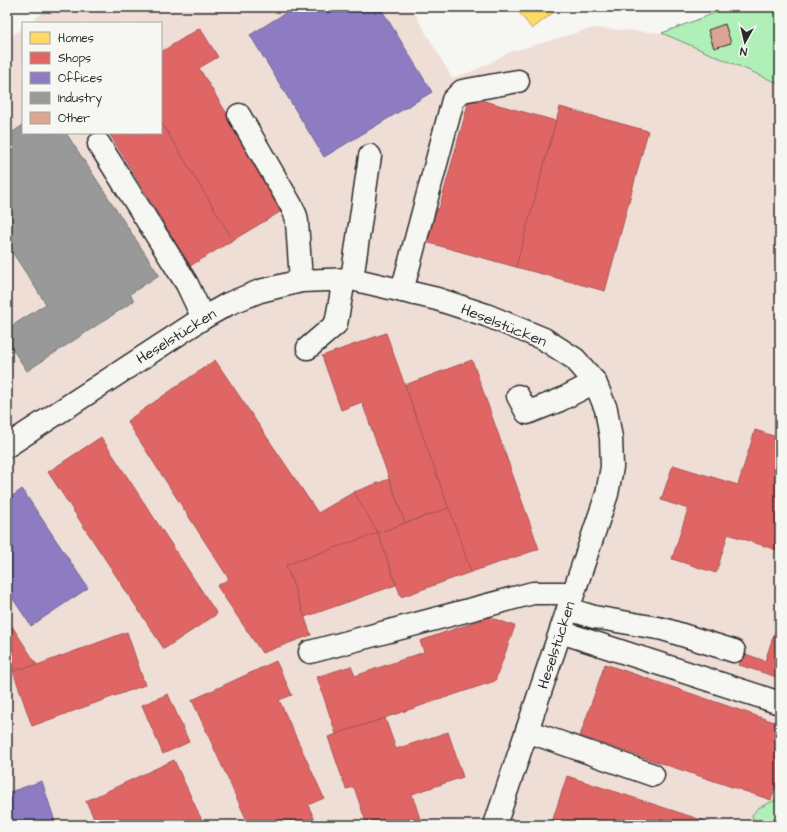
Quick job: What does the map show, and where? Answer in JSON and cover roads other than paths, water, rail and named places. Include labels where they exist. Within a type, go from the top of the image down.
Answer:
[{"type":"street","points":[[402,291],[453,100],[462,91],[518,81]]},
{"type":"street","points":[[238,115],[296,216],[301,281]]},
{"type":"street","points":[[99,144],[187,284],[203,318]]},
{"type":"street","points":[[308,348],[336,324],[348,280],[370,156]]},
{"type":"street","name":"Heselstücken","points":[[7,446],[203,318],[228,304],[260,291],[301,281],[348,280],[437,299],[486,315],[544,339],[575,359],[594,382],[606,409],[611,438],[612,467],[607,494],[495,825]]},
{"type":"street","points":[[518,396],[527,413],[560,400],[594,382]]},
{"type":"street","points":[[310,652],[533,593],[571,601],[594,616],[663,629],[734,651]]},
{"type":"street","points":[[561,632],[780,703]]},
{"type":"street","points":[[527,731],[653,775]]}]
